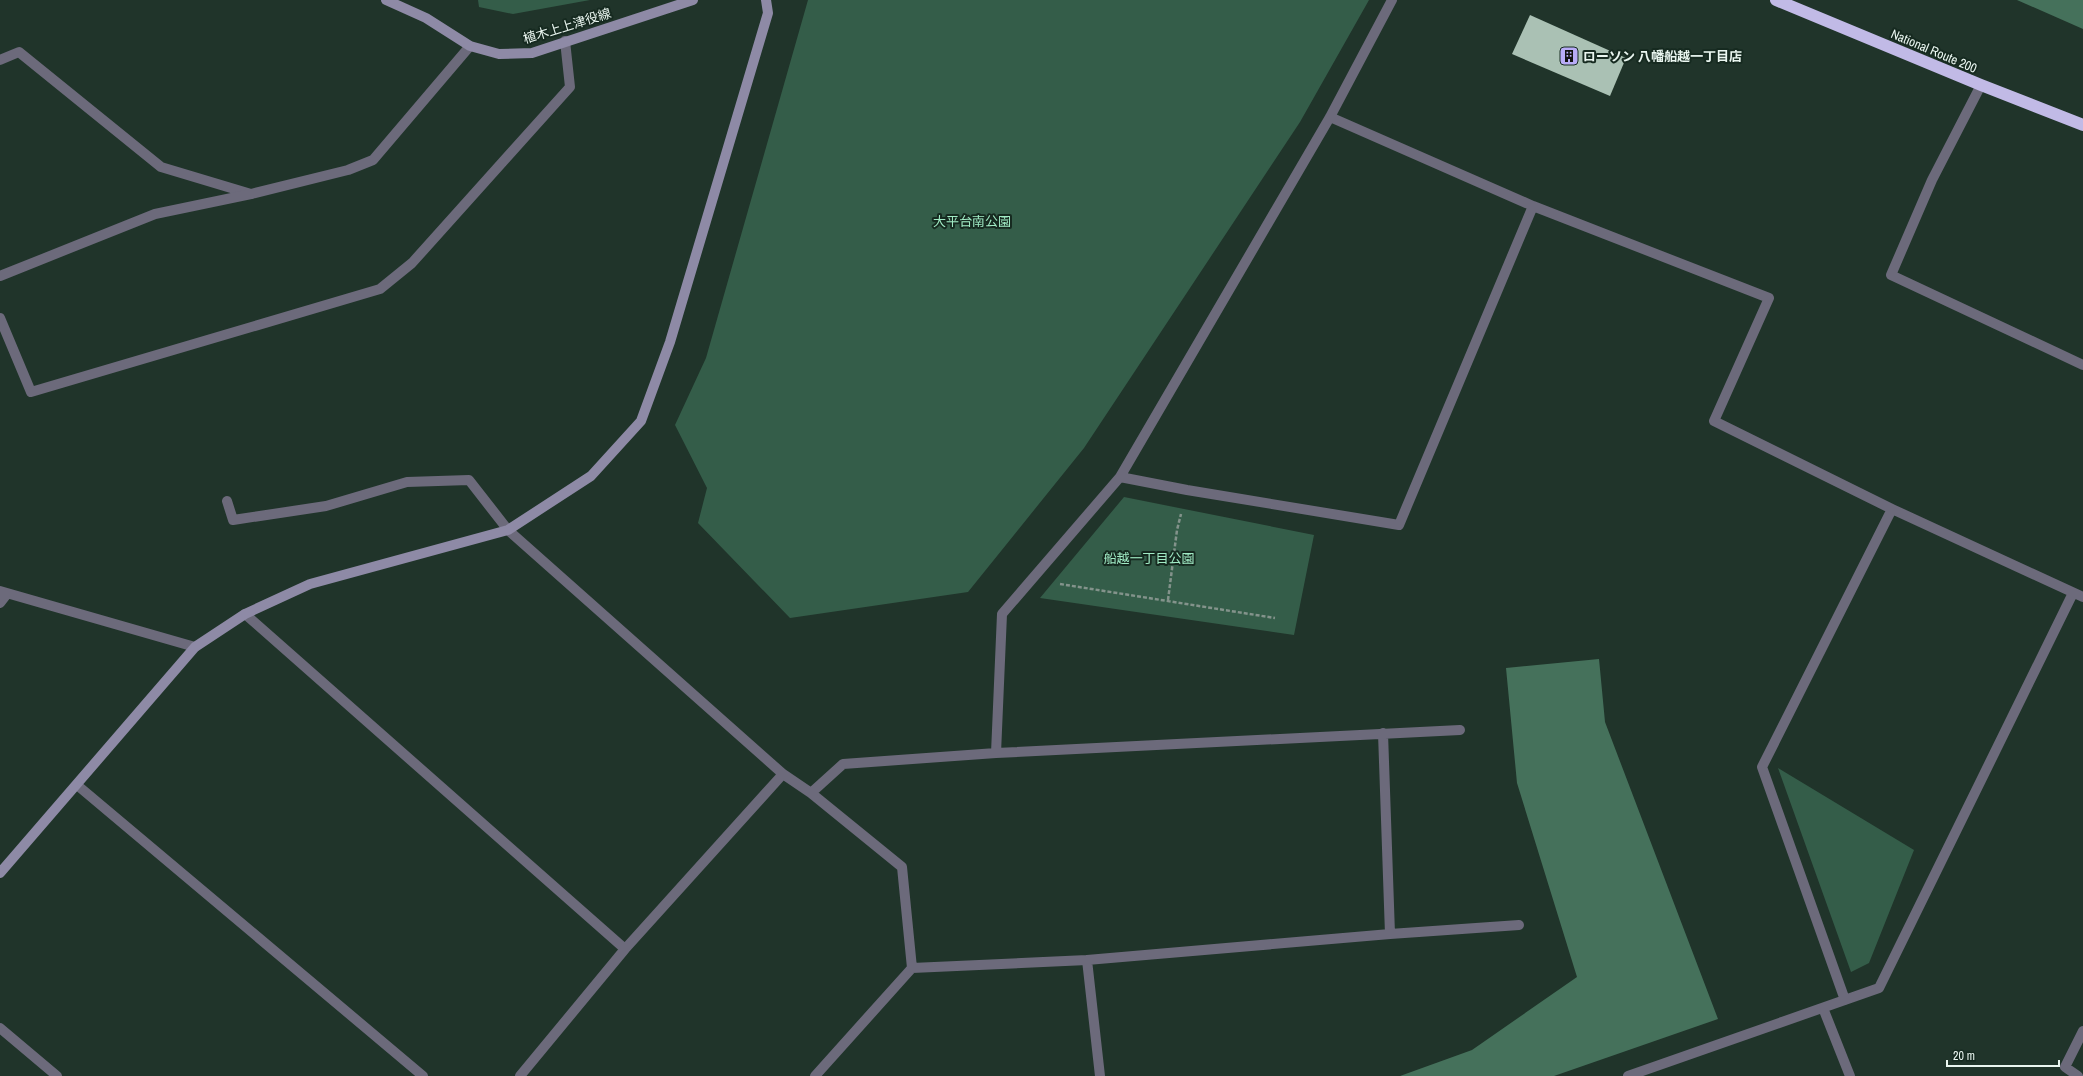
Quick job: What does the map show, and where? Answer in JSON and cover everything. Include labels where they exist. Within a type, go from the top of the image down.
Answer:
[{"type":"highway","name":"National Route 200","points":[[1776,0],[1980,85],[2083,125]]},
{"type":"street","name":"植木上上津役線","points":[[386,0],[426,18],[470,46],[499,54],[532,53],[693,0]]},
{"type":"street","points":[[0,873],[195,647],[245,614],[310,584],[508,530],[591,476],[641,421],[670,342],[768,13],[766,0]]},
{"type":"street","points":[[996,753],[1002,614],[1030,579],[1120,476],[1330,117],[1392,0]]},
{"type":"street","points":[[0,318],[31,392],[380,289],[412,263],[570,87],[565,42]]},
{"type":"street","points":[[0,276],[154,214],[252,194],[348,170],[373,160],[470,46]]},
{"type":"street","points":[[0,60],[19,52],[161,167],[252,194]]},
{"type":"street","points":[[1980,85],[1932,180],[1891,275],[2083,364]]},
{"type":"street","points":[[1330,117],[1533,206],[1769,298],[1714,421],[1892,509],[2083,597]]},
{"type":"street","points":[[1120,476],[1187,490],[1399,525],[1533,206]]},
{"type":"street","points":[[228,501],[232,520],[326,506],[407,482],[469,480],[508,530],[782,774],[811,793],[902,867],[912,968]]},
{"type":"street","points":[[1845,1000],[1762,767],[1892,509]]},
{"type":"street","points":[[0,603],[4,592],[195,647]]},
{"type":"street","points":[[1628,1076],[1647,1073],[1879,988],[2073,593]]},
{"type":"street","points":[[245,614],[625,949]]},
{"type":"street","points":[[811,793],[843,764],[996,753],[1460,730]]},
{"type":"street","points":[[1383,734],[1390,934]]},
{"type":"street","points":[[520,1076],[625,949],[782,774]]},
{"type":"street","points":[[77,785],[423,1076]]},
{"type":"street","points":[[815,1076],[912,968],[1087,960],[1390,934],[1520,925]]},
{"type":"street","points":[[1087,960],[1100,1076]]},
{"type":"street","points":[[1823,1008],[1850,1076]]},
{"type":"street","points":[[0,1028],[57,1076]]},
{"type":"street","points":[[2078,1076],[2065,1067],[2083,1031]]},
{"type":"path","points":[[1168,600],[1177,530]]},
{"type":"path","points":[[1030,579],[1275,618]]},
{"type":"green space","points":[[478,0],[590,0],[513,14],[479,7]]},
{"type":"green space","name":"大平台南公園","points":[[808,0],[1369,0],[1300,122],[1084,448],[968,592],[790,618],[698,523],[707,488],[675,425],[706,358]]},
{"type":"green space","points":[[2017,0],[2083,0],[2083,29]]},
{"type":"green space","name":"船越一丁目公園","points":[[1124,497],[1314,535],[1294,635],[1040,598]]},
{"type":"green space","points":[[1599,659],[1605,722],[1718,1019],[1554,1076],[1400,1076],[1472,1050],[1577,977],[1517,783],[1506,668]]},
{"type":"green space","points":[[1778,768],[1914,850],[1869,963],[1851,972]]},
{"type":"building","name":"ローソン 八幡船越一丁目店","points":[[1530,15],[1626,58],[1610,96],[1512,54]]},
{"type":"place","name":"ローソン 八幡船越一丁目店","points":[[1569,56]]}]
